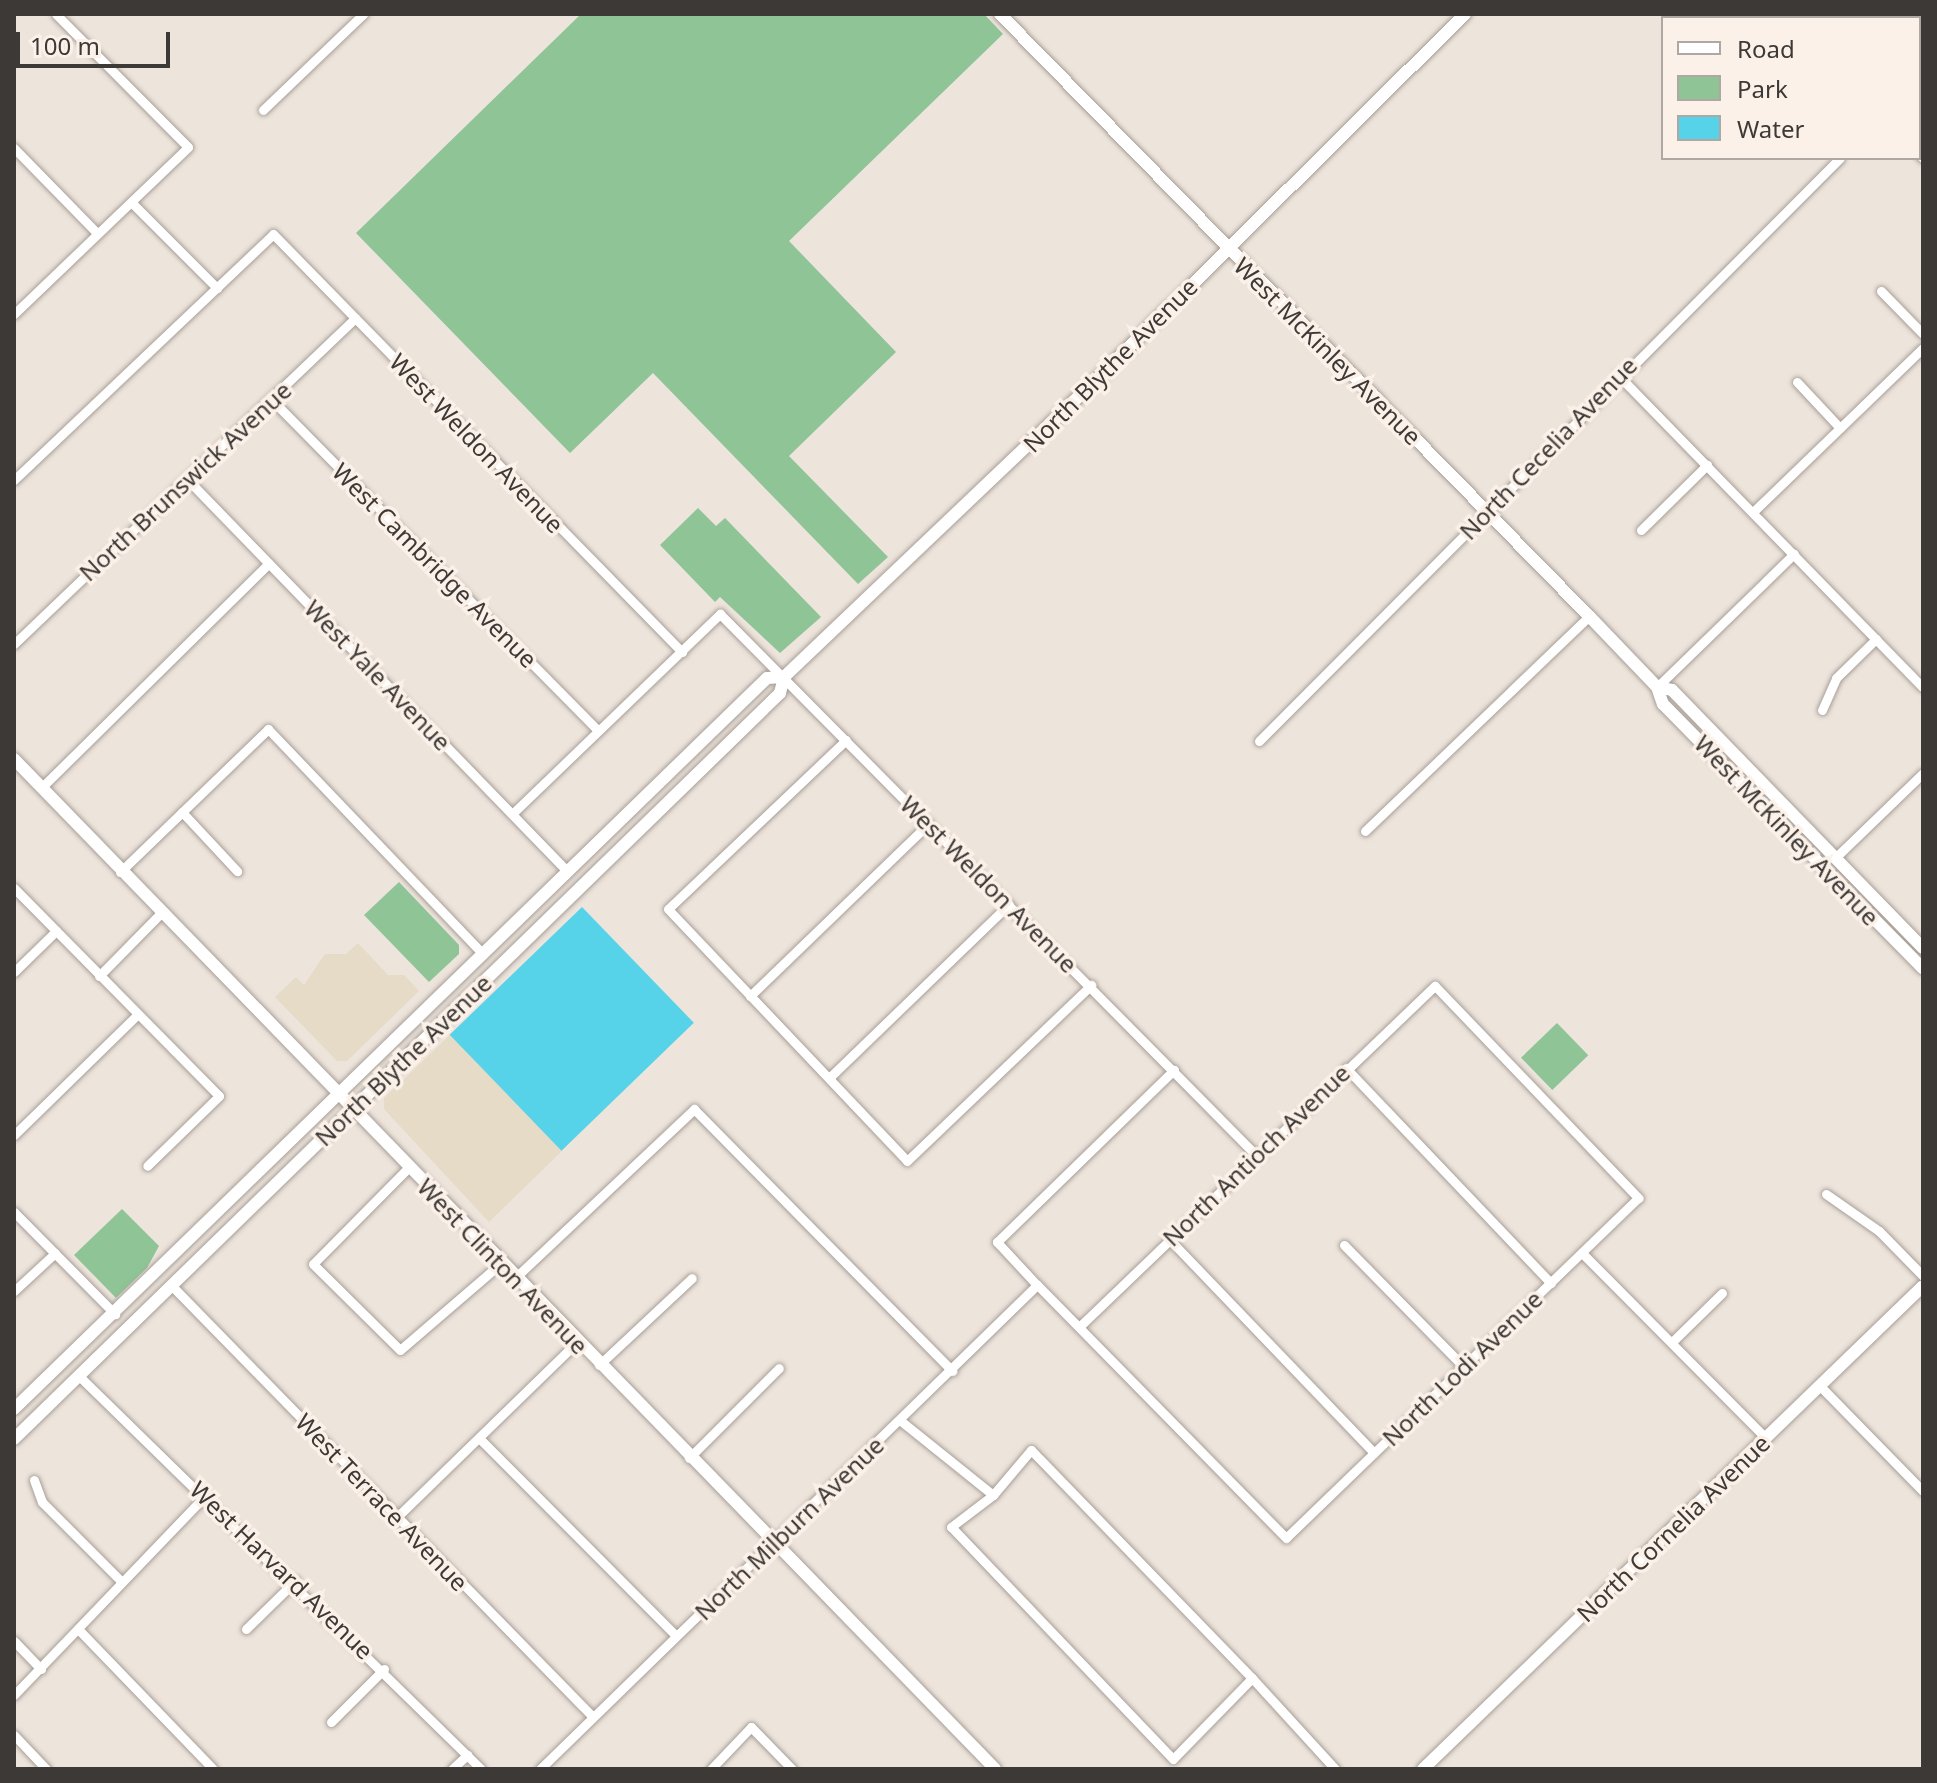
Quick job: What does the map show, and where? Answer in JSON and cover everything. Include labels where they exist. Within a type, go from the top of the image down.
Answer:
[{"type":"street","points":[[14,314],[97,233],[133,204],[188,147],[56,14]]},
{"type":"street","points":[[263,110],[363,14]]},
{"type":"street","name":"West McKinley Avenue","points":[[1000,14],[1589,616],[1657,687],[1663,704],[1923,969]]},
{"type":"street","name":"North Blythe Avenue","points":[[14,1439],[780,693],[784,677],[1465,14]]},
{"type":"street","points":[[14,148],[97,233]]},
{"type":"street","name":"North Cecelia Avenue","points":[[1259,741],[1488,513],[1618,375],[1838,160]]},
{"type":"street","points":[[14,480],[217,288],[133,204]]},
{"type":"street","name":"West Weldon Avenue","points":[[217,288],[273,234],[682,652],[720,614],[1091,985],[1256,1155]]},
{"type":"street","points":[[1881,291],[1923,334]]},
{"type":"street","name":"North Brunswick Avenue","points":[[14,644],[355,318]]},
{"type":"street","points":[[1753,512],[1923,348]]},
{"type":"street","points":[[1618,375],[1923,687]]},
{"type":"street","points":[[1797,382],[1840,428]]},
{"type":"street","name":"West Cambridge Avenue","points":[[272,400],[597,729]]},
{"type":"street","points":[[1641,530],[1707,465]]},
{"type":"street","name":"West Yale Avenue","points":[[187,479],[568,872]]},
{"type":"street","points":[[1657,687],[1794,554]]},
{"type":"street","points":[[41,788],[269,563]]},
{"type":"street","points":[[1365,831],[1589,616]]},
{"type":"street","points":[[1822,710],[1836,678],[1876,639]]},
{"type":"street","points":[[512,814],[597,729],[682,652]]},
{"type":"street","name":"North Blythe Avenue","points":[[14,1409],[767,678],[784,677]]},
{"type":"street","name":"West McKinley Avenue","points":[[1657,687],[1672,690],[1923,948]]},
{"type":"street","points":[[120,872],[268,729],[483,954]]},
{"type":"street","points":[[846,740],[668,909],[907,1161],[1091,985]]},
{"type":"street","name":"West Clinton Avenue","points":[[14,759],[336,1095],[516,1277],[576,1343],[992,1768]]},
{"type":"street","points":[[1835,858],[1923,773]]},
{"type":"street","points":[[182,812],[237,871]]},
{"type":"street","points":[[750,996],[928,824]]},
{"type":"street","points":[[14,888],[219,1096],[147,1166]]},
{"type":"street","points":[[829,1078],[1009,904]]},
{"type":"street","points":[[99,976],[161,913]]},
{"type":"street","points":[[14,972],[56,931]]},
{"type":"street","name":"North Antioch Avenue","points":[[1079,1327],[1435,986],[1638,1198]]},
{"type":"street","points":[[14,1135],[137,1015]]},
{"type":"street","points":[[1346,1068],[1551,1283]]},
{"type":"street","points":[[1079,1327],[997,1242],[1174,1070]]},
{"type":"street","points":[[516,1277],[694,1109],[952,1371]]},
{"type":"street","points":[[409,1167],[313,1264],[400,1350],[440,1309],[501,1263]]},
{"type":"street","points":[[1826,1194],[1855,1212],[1923,1276]]},
{"type":"street","name":"North Lodi Avenue","points":[[1079,1327],[1286,1538],[1638,1198]]},
{"type":"street","points":[[14,1212],[115,1314]]},
{"type":"street","points":[[1169,1239],[1374,1453]]},
{"type":"street","points":[[1344,1245],[1463,1366]]},
{"type":"street","points":[[14,1291],[55,1253]]},
{"type":"street","points":[[1582,1253],[1766,1438]]},
{"type":"street","points":[[599,1365],[692,1278]]},
{"type":"street","name":"North Milburn Avenue","points":[[540,1769],[901,1421],[1037,1285]]},
{"type":"street","name":"West Terrace Avenue","points":[[172,1286],[593,1717]]},
{"type":"street","name":"North Cornelia Avenue","points":[[1423,1769],[1923,1286]]},
{"type":"street","points":[[1672,1342],[1722,1293]]},
{"type":"street","points":[[397,1517],[576,1343]]},
{"type":"street","points":[[689,1458],[779,1368]]},
{"type":"street","name":"West Harvard Avenue","points":[[79,1376],[295,1581],[481,1769]]},
{"type":"street","points":[[1820,1386],[1923,1491]]},
{"type":"street","points":[[901,1421],[993,1495]]},
{"type":"street","points":[[479,1438],[676,1636]]},
{"type":"street","points":[[1252,1678],[1173,1759],[951,1527],[993,1495],[1031,1450],[1252,1678],[1335,1769]]},
{"type":"street","points":[[34,1480],[42,1502],[119,1579]]},
{"type":"street","points":[[14,1695],[78,1629],[119,1579],[206,1495]]},
{"type":"street","points":[[246,1629],[295,1581]]},
{"type":"street","points":[[78,1629],[213,1769]]},
{"type":"street","points":[[14,1641],[41,1669]]},
{"type":"street","points":[[331,1722],[384,1669]]},
{"type":"street","points":[[711,1769],[751,1727],[792,1769]]},
{"type":"street","points":[[14,1735],[46,1769]]},
{"type":"street","points":[[452,1769],[467,1755]]},
{"type":"shaded area","points":[[358,943],[388,975],[404,975],[419,991],[347,1061],[337,1061],[275,997],[296,977],[304,985],[325,954],[346,954]]},
{"type":"shaded area","points":[[450,1035],[563,1150],[489,1222],[384,1109],[384,1098]]},
{"type":"green space","points":[[581,14],[984,14],[1003,34],[789,241],[896,352],[789,456],[888,557],[858,584],[653,373],[570,453],[356,233]]},
{"type":"green space","points":[[698,508],[716,526],[725,518],[821,617],[780,653],[720,597],[715,602],[660,545]]},
{"type":"green space","points":[[399,882],[459,945],[459,954],[429,982],[364,915]]},
{"type":"green space","points":[[1557,1023],[1588,1055],[1552,1090],[1521,1058]]},
{"type":"green space","points":[[122,1209],[159,1246],[147,1268],[116,1298],[74,1255]]},
{"type":"water","points":[[582,907],[694,1023],[561,1151],[450,1035]]}]
